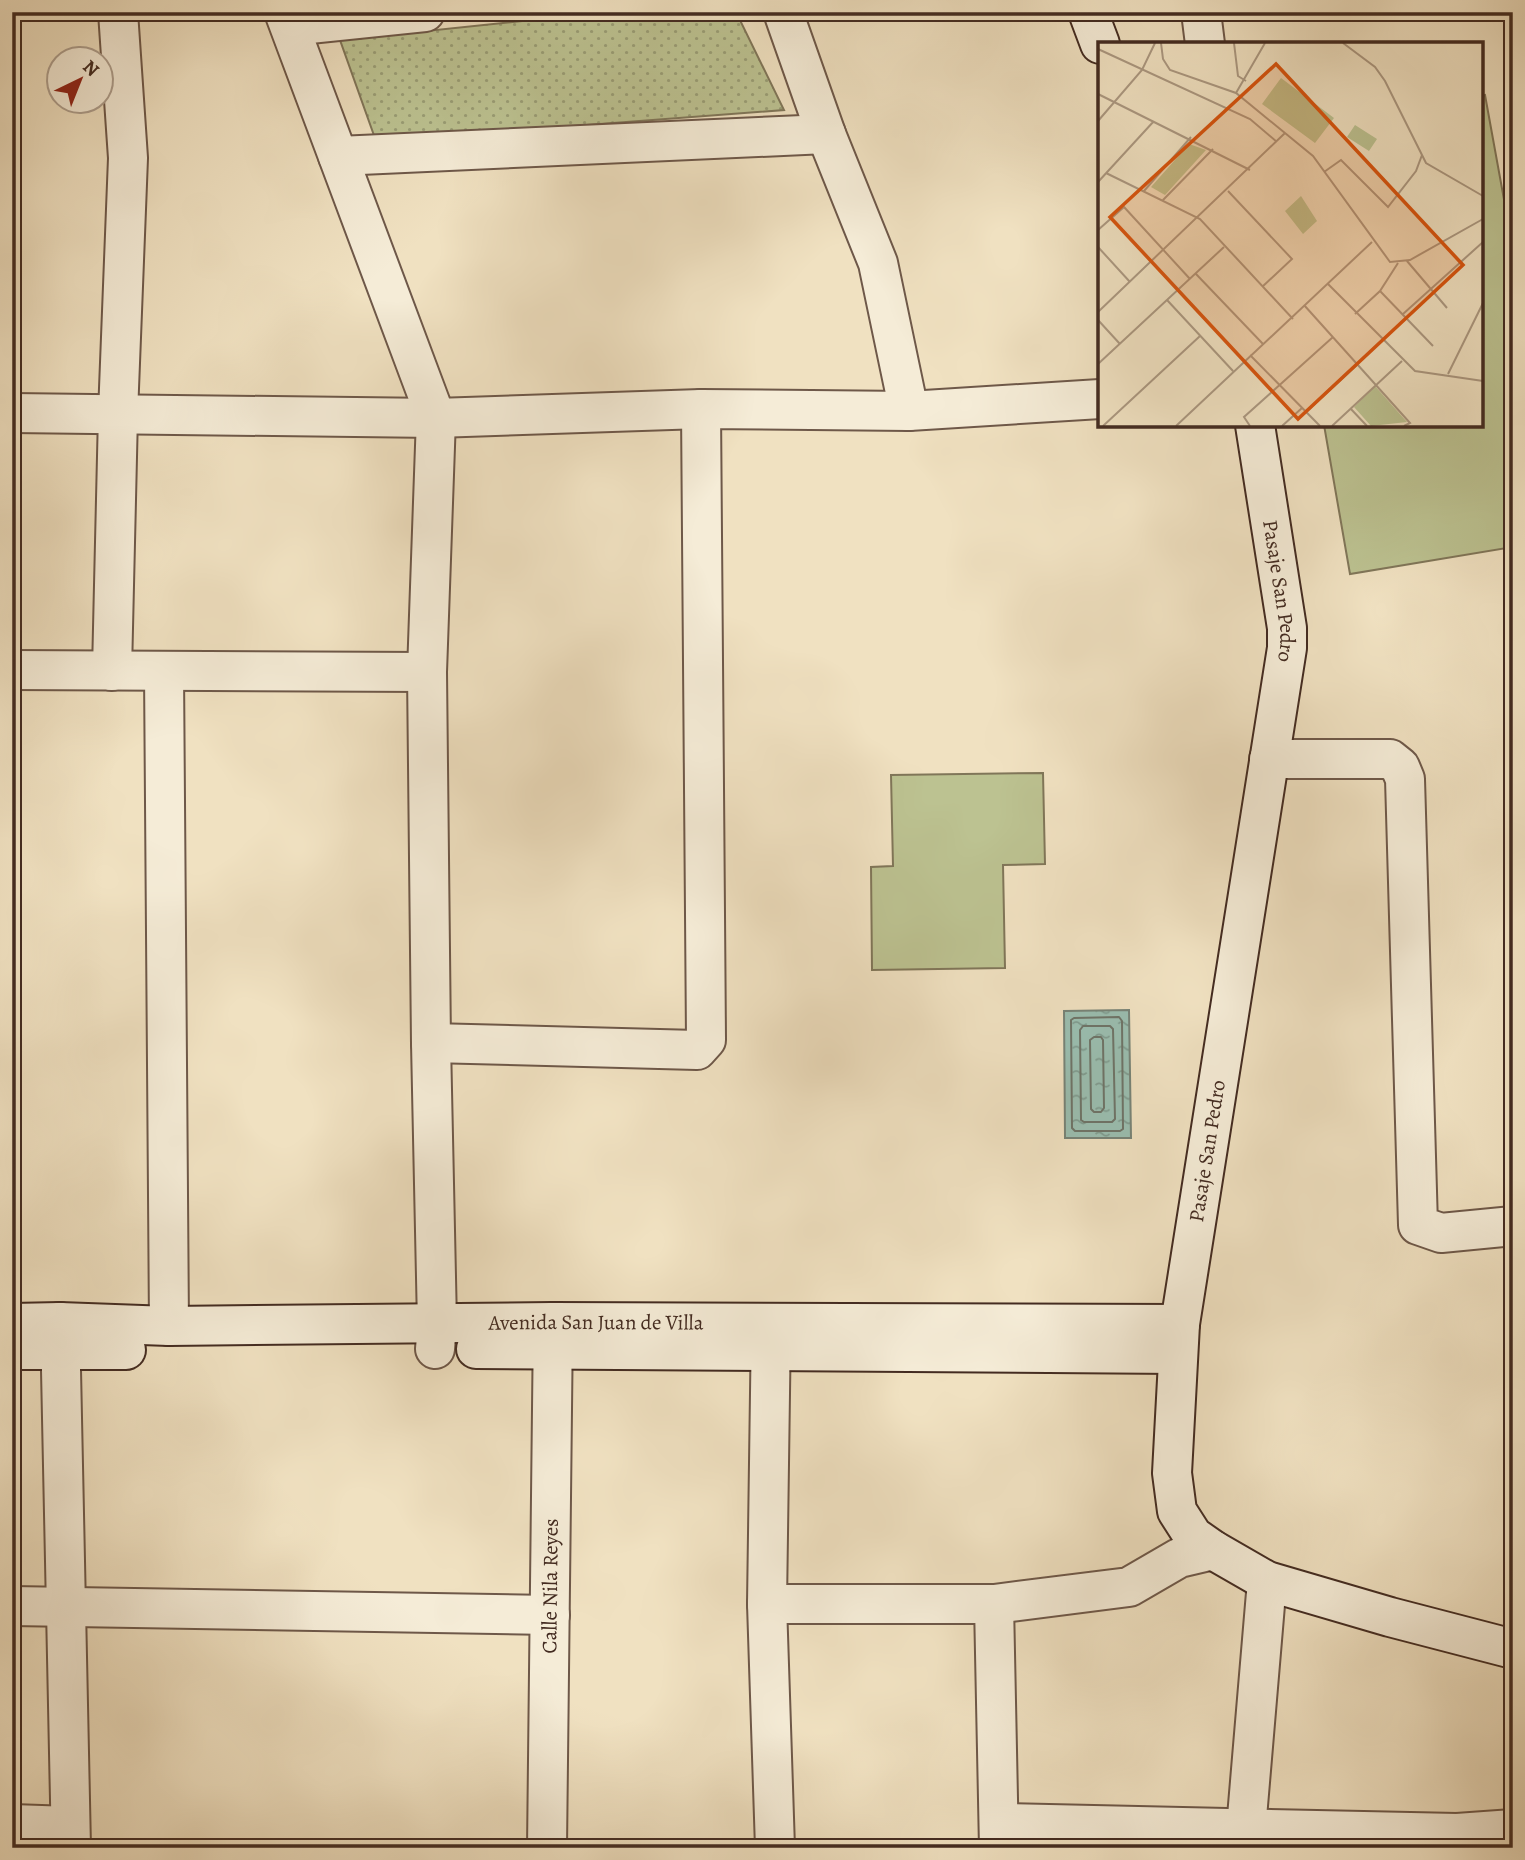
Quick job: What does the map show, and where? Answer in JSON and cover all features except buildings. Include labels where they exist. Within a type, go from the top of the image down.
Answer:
[{"type":"street","points":[[112,671],[128,158],[118,12]]},
{"type":"street","points":[[425,12],[287,19],[436,418],[427,672],[436,1336]]},
{"type":"street","points":[[783,12],[826,134],[878,263],[909,411]]},
{"type":"street","points":[[1088,12],[1099,42]]},
{"type":"street","points":[[1201,12],[1205,42]]},
{"type":"street","points":[[338,156],[826,134]]},
{"type":"street","points":[[12,413],[436,418],[701,408],[909,411],[1098,398]]},
{"type":"street","points":[[431,1043],[697,1050],[706,1040],[701,408]]},
{"type":"street","name":"Pasaje San Pedro","points":[[1255,427],[1287,628],[1287,648],[1179,1339],[1172,1474],[1177,1511],[1193,1536],[1267,1581],[1513,1649]]},
{"type":"street","points":[[12,670],[427,672]]},
{"type":"street","points":[[164,671],[169,1326]]},
{"type":"street","points":[[1269,759],[1390,760],[1400,767],[1405,779],[1418,1225],[1441,1233],[1513,1226]]},
{"type":"street","name":"Avenida San Juan de Villa","points":[[12,1323],[60,1336],[1179,1339]]},
{"type":"street","name":"Avenida San Juan de Villa","points":[[12,1350],[60,1336],[169,1326],[436,1336]]},
{"type":"street","points":[[12,1824],[70,1837],[60,1336]]},
{"type":"street","name":"Calle Nila Reyes","points":[[547,1848],[553,1336]]},
{"type":"street","points":[[771,1337],[767,1604],[775,1848]]},
{"type":"street","points":[[767,1604],[994,1604],[1129,1587],[1179,1558],[1213,1550]]},
{"type":"street","points":[[1246,1838],[1267,1581]]},
{"type":"street","points":[[994,1604],[999,1836],[1246,1838],[1457,1833],[1513,1829]]},
{"type":"street","points":[[12,1606],[550,1615]]},
{"type":"green space","points":[[609,12],[736,12],[784,110],[376,141],[340,40]]},
{"type":"green space","points":[[1483,96],[1513,249],[1513,547],[1350,574],[1324,427],[1483,427]]},
{"type":"green space","points":[[1043,773],[1045,864],[1003,865],[1005,968],[872,970],[871,867],[893,866],[891,775]]},
{"type":"water","points":[[1129,1010],[1131,1138],[1065,1138],[1064,1011]]}]
